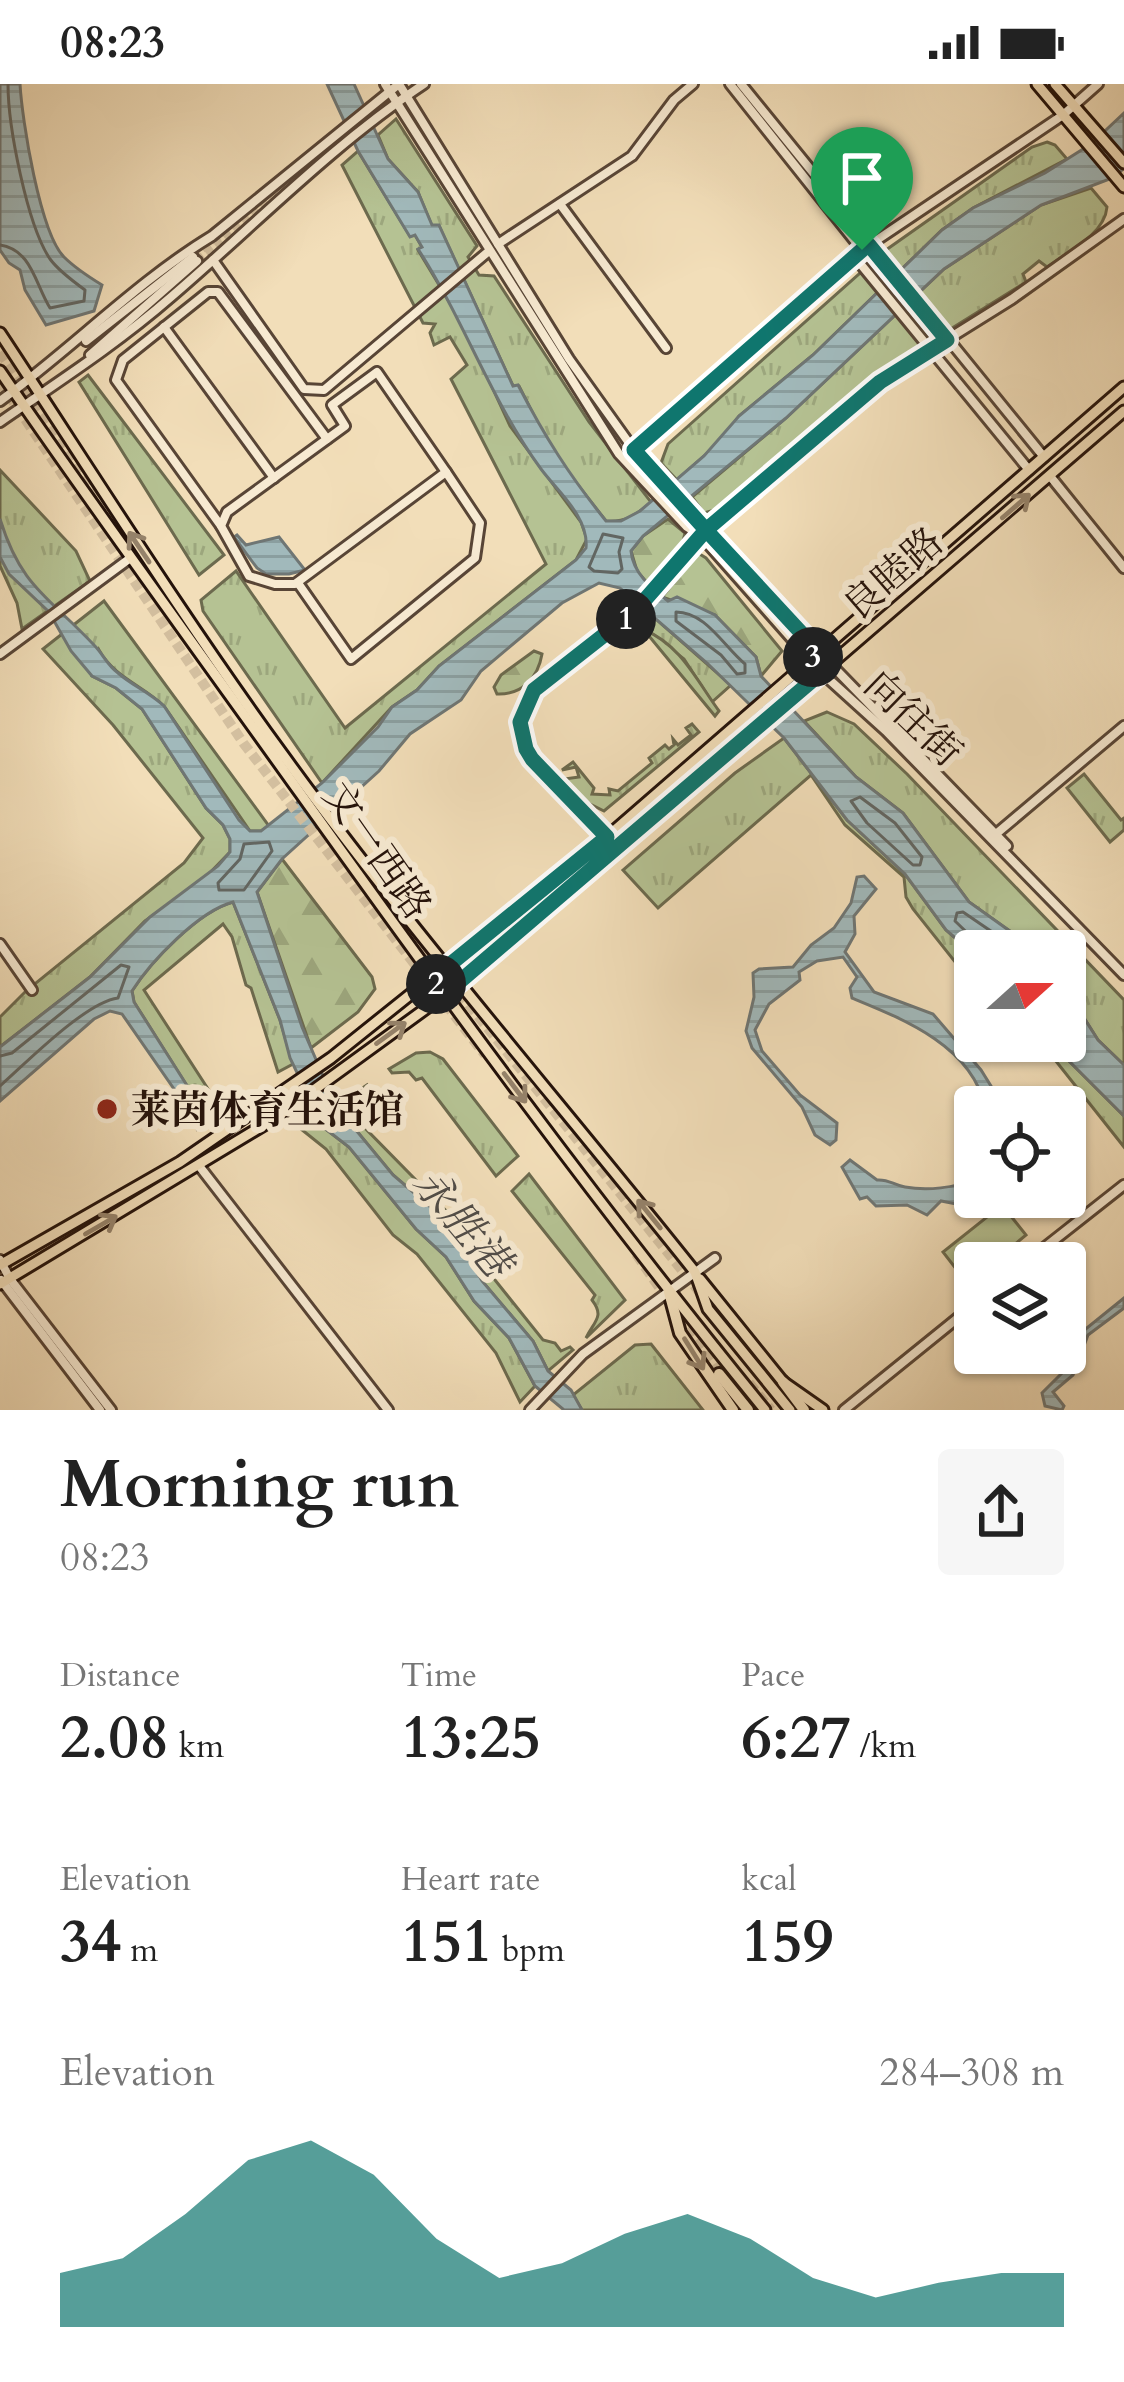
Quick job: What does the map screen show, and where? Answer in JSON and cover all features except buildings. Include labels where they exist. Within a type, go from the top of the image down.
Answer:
[{"type":"highway","points":[[668,1292],[680,1333],[733,1410]]},
{"type":"highway","points":[[719,1374],[748,1410]]},
{"type":"highway","points":[[783,1382],[804,1410]]},
{"type":"main road","points":[[1037,84],[1120,183]]},
{"type":"main road","points":[[1055,84],[1124,163]]},
{"type":"main road","name":"文一西路","points":[[0,333],[300,785]]},
{"type":"main road","name":"文一西路","points":[[0,371],[129,559],[330,826],[432,979],[668,1292],[765,1410]]},
{"type":"main road","name":"良睦路","points":[[1,1263],[180,1162],[331,1058],[607,837],[1124,387]]},
{"type":"main road","name":"良睦路","points":[[3,1281],[200,1167],[461,983],[1124,411]]},
{"type":"main road","name":"文一西路","points":[[330,826],[783,1382],[823,1410]]},
{"type":"main road","name":"文一西路","points":[[695,1272],[709,1309],[790,1410]]},
{"type":"street","points":[[59,358],[377,102],[387,88],[399,84],[569,359],[634,450],[862,250],[1063,115],[1097,84]]},
{"type":"street","points":[[0,422],[131,330],[242,229],[424,84]]},
{"type":"street","points":[[498,244],[632,156],[674,100],[693,84]]},
{"type":"street","points":[[730,84],[862,250],[886,266],[1044,457]]},
{"type":"street","points":[[741,84],[862,250],[872,278],[1029,470]]},
{"type":"street","name":"向往街","points":[[387,88],[619,454],[687,526],[704,533]]},
{"type":"street","points":[[560,204],[666,348]]},
{"type":"street","points":[[607,837],[526,749],[520,722],[534,690],[636,610],[704,533],[880,382],[1076,256],[1124,219]]},
{"type":"street","points":[[212,260],[288,369],[304,389],[315,392],[324,390],[489,251]]},
{"type":"street","points":[[0,401],[195,259],[71,373]]},
{"type":"street","points":[[327,439],[218,292],[208,292],[123,360],[116,380],[221,526],[249,576],[275,584],[298,583],[446,472]]},
{"type":"street","points":[[164,327],[274,478]]},
{"type":"street","points":[[221,526],[227,512],[345,426],[332,405],[377,372],[480,524],[475,558],[351,659],[298,583]]},
{"type":"street","name":"向往街","points":[[634,450],[815,656],[821,673],[886,730],[1124,972]]},
{"type":"street","points":[[1050,476],[1124,568]]},
{"type":"street","points":[[0,654],[129,559]]},
{"type":"street","name":"向往街","points":[[815,656],[832,664],[1124,972]]},
{"type":"street","points":[[996,834],[1124,726]]},
{"type":"street","points":[[0,944],[32,990]]},
{"type":"street","points":[[200,1167],[388,1410]]},
{"type":"street","points":[[1052,1242],[1124,1185]]},
{"type":"street","points":[[533,1407],[569,1367],[715,1258]]},
{"type":"street","points":[[1,1263],[3,1281],[100,1410]]},
{"type":"street","points":[[3,1281],[111,1410]]},
{"type":"street","points":[[844,1410],[954,1321]]},
{"type":"green space","points":[[396,119],[477,246],[468,257],[479,275],[494,276],[589,422],[651,502],[636,514],[606,521],[553,453],[519,386],[513,386],[439,226],[432,226],[418,192],[388,159],[378,135]]},
{"type":"green space","points":[[1047,142],[1067,159],[973,208],[942,230],[813,355],[739,416],[719,443],[677,480],[661,463],[668,444],[886,250],[1032,147]]},
{"type":"green space","points":[[358,151],[410,236],[415,235],[422,247],[418,250],[465,328],[510,426],[581,522],[587,539],[576,560],[392,707],[322,783],[203,611],[201,600],[236,571],[345,728],[546,564],[451,379],[467,365],[450,337],[434,345],[430,333],[435,324],[423,323],[342,165]]},
{"type":"green space","points":[[1091,188],[1107,207],[1100,226],[1084,242],[1047,267],[1039,261],[1023,274],[1026,282],[880,373],[718,509],[704,513],[692,497],[786,418],[944,269],[1041,205]]},
{"type":"green space","points":[[88,375],[224,555],[199,575],[79,382]]},
{"type":"green space","points":[[0,470],[76,551],[90,581],[22,629],[17,603],[0,566]]},
{"type":"green space","points":[[668,519],[685,533],[682,545],[649,585],[637,571],[631,551]]},
{"type":"green space","points":[[698,553],[782,651],[761,676],[756,657],[715,615],[662,597]]},
{"type":"green space","points":[[104,601],[269,826],[250,831],[164,706],[112,667],[99,650],[92,676],[142,709],[206,808],[223,825],[230,852],[201,882],[145,921],[90,977],[0,1047],[0,1017],[184,863],[203,838],[113,725],[43,649]]},
{"type":"green space","points":[[648,612],[731,685],[712,702],[684,659],[638,623]]},
{"type":"green space","points":[[644,630],[668,644],[687,664],[719,711],[715,716]]},
{"type":"green space","points":[[534,651],[542,654],[533,677],[514,692],[497,694],[494,687],[501,675]]},
{"type":"green space","points":[[827,712],[854,724],[1057,930],[1008,930],[969,902],[903,813],[856,777],[804,721]]},
{"type":"green space","points":[[692,724],[699,732],[604,811],[584,801],[564,779],[579,777],[576,767],[562,770],[573,762],[594,788],[592,794],[610,795],[609,789],[618,791],[652,763],[649,758],[665,745],[669,749],[674,745],[673,739],[678,745],[691,735],[686,728]]},
{"type":"green space","points":[[784,738],[847,820],[905,874],[954,937],[954,961],[913,909],[904,877],[845,825],[811,775],[658,908],[623,870],[735,773]]},
{"type":"green space","points":[[1084,774],[1124,818],[1124,830],[1110,842],[1067,788]]},
{"type":"green space","points":[[282,859],[372,977],[375,989],[358,1012],[311,1048],[257,892]]},
{"type":"green space","points":[[233,902],[293,1064],[278,1072],[251,988],[223,924],[144,990],[221,1109],[197,1129],[190,1112],[199,1105],[134,1002],[132,991],[177,939],[206,915]]},
{"type":"green space","points":[[1086,960],[1124,1000],[1124,1065],[1086,1021]]},
{"type":"green space","points":[[430,1052],[443,1059],[518,1156],[496,1176],[422,1078],[389,1069],[416,1053]]},
{"type":"green space","points":[[1057,1062],[1070,1062],[1124,1116],[1124,1147],[1086,1099],[1086,1086],[1076,1086]]},
{"type":"green space","points":[[367,1085],[371,1092],[356,1114],[362,1125],[460,1225],[483,1265],[543,1340],[555,1343],[561,1351],[573,1350],[548,1371],[533,1341],[482,1281],[448,1222],[393,1175],[336,1106]]},
{"type":"green space","points":[[319,1117],[323,1127],[349,1147],[416,1229],[446,1257],[474,1301],[509,1338],[535,1386],[520,1402],[496,1353],[417,1254],[393,1235],[326,1149],[301,1129]]},
{"type":"green space","points":[[529,1174],[625,1300],[586,1338],[598,1315],[592,1300],[595,1295],[512,1191]]},
{"type":"green space","points":[[986,1218],[1012,1218],[1026,1235],[1018,1242],[956,1242]]},
{"type":"green space","points":[[954,1243],[954,1266],[943,1252]]},
{"type":"green space","points":[[651,1344],[703,1410],[582,1410],[573,1395],[635,1345]]},
{"type":"water","points":[[0,84],[20,84],[28,148],[47,225],[64,257],[102,285],[94,311],[46,325],[25,290],[20,270],[0,250]]},
{"type":"water","points":[[327,84],[354,84],[388,159],[418,192],[432,225],[439,225],[513,386],[518,385],[558,455],[606,521],[621,521],[640,511],[704,456],[739,416],[813,355],[942,230],[1091,144],[1124,113],[1124,168],[1115,177],[1041,205],[944,269],[786,418],[631,551],[639,573],[668,601],[677,597],[715,615],[756,657],[761,676],[856,777],[903,813],[969,902],[1008,930],[954,930],[954,937],[905,874],[847,820],[784,738],[620,588],[599,583],[562,603],[481,671],[461,700],[410,734],[379,771],[282,859],[257,892],[302,1027],[336,1106],[393,1175],[448,1222],[482,1281],[582,1410],[564,1410],[535,1386],[509,1338],[474,1301],[446,1257],[416,1229],[349,1147],[323,1127],[290,1058],[280,1020],[233,902],[206,915],[177,939],[132,991],[134,1002],[200,1106],[190,1112],[122,1014],[110,1011],[94,1019],[0,1101],[0,1047],[90,977],[150,917],[218,866],[230,852],[230,839],[142,709],[92,676],[49,612],[9,574],[0,557],[0,519],[27,576],[114,670],[164,706],[250,831],[261,831],[322,783],[392,707],[586,548],[578,515],[523,443],[418,249],[422,247],[415,235],[410,237],[358,151]]},
{"type":"water","points":[[234,537],[246,545],[279,537],[305,570],[266,574],[257,568]]},
{"type":"water","points":[[864,876],[876,889],[854,916],[855,934],[845,952],[874,992],[933,1014],[954,1038],[954,1054],[892,1015],[852,998],[850,988],[857,977],[843,957],[817,961],[799,972],[800,980],[769,1004],[755,1030],[762,1051],[800,1095],[837,1123],[836,1140],[830,1145],[815,1135],[802,1107],[752,1048],[746,1031],[754,997],[753,973],[793,967],[834,928],[851,903],[857,877]]},
{"type":"water","points":[[1086,1021],[1124,1065],[1124,1116],[1070,1062],[1086,1062]]},
{"type":"water","points":[[961,1062],[974,1062],[991,1086],[978,1086]]},
{"type":"water","points":[[850,1160],[877,1180],[901,1186],[954,1186],[954,1204],[941,1201],[927,1215],[907,1205],[876,1206],[867,1197],[860,1199],[842,1167]]},
{"type":"water","points":[[1124,1298],[1124,1308],[1086,1340],[1086,1329]]},
{"type":"water","points":[[1061,1374],[1073,1374],[1053,1392],[1062,1410],[1045,1406],[1042,1393]]},
{"type":"tunnel","points":[[356,130],[407,84]]},
{"type":"tunnel","points":[[197,261],[298,179]]},
{"type":"tunnel","points":[[193,257],[233,223]]},
{"type":"tunnel","points":[[0,352],[132,552]]},
{"type":"tunnel","points":[[0,382],[244,744],[485,1055]]},
{"type":"tunnel","points":[[356,864],[705,1299]]},
{"type":"tunnel","points":[[636,1254],[719,1374]]},
{"type":"tunnel","points":[[749,1383],[771,1410]]},
{"type":"place","name":"莱茵体育生活馆","points":[[107,1109]]},
{"type":"route","points":[[862,250],[634,450],[706,530],[636,610],[534,690],[520,722],[532,759],[607,837],[432,979],[444,995],[821,673],[811,660],[819,652],[706,530],[880,382],[947,340],[869,245],[862,250]]},
{"type":"water label","name":"永胜港","points":[[463,1222]]}]
